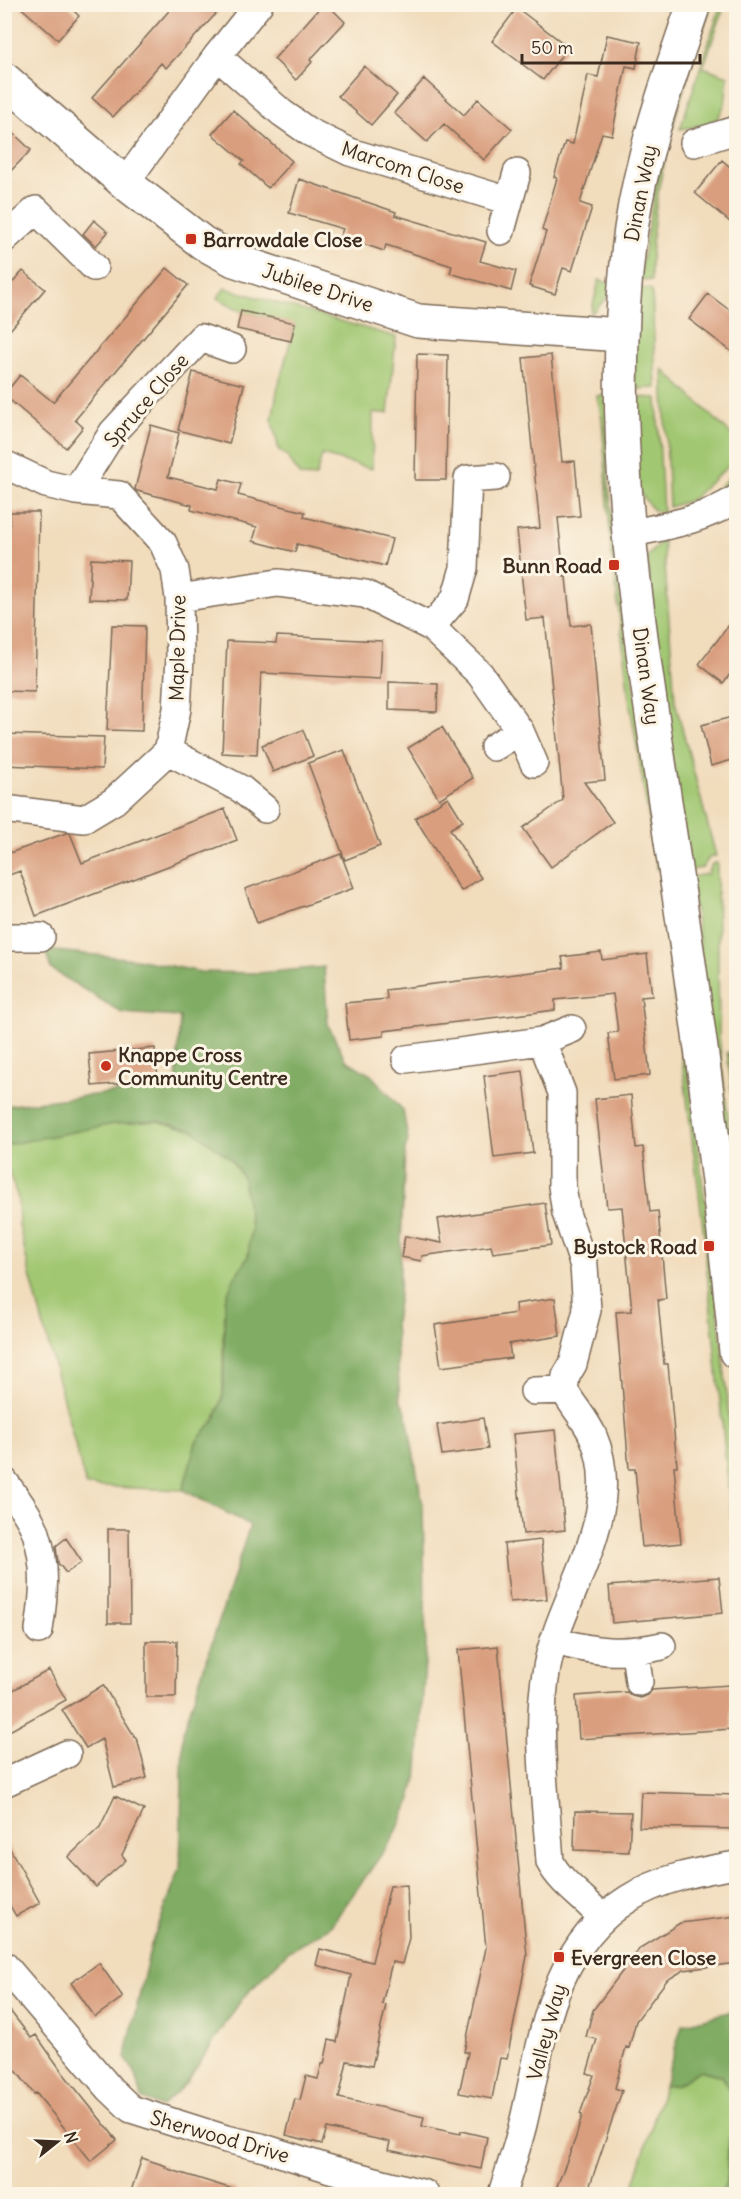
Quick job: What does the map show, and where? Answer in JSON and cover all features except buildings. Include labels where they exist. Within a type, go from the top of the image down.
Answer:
[{"type":"street","points":[[125,183],[217,56],[259,4]]},
{"type":"street","name":"Dinan Way","points":[[694,4],[653,125],[632,227],[622,336],[621,427],[628,534],[702,1060],[736,1352]]},
{"type":"street","name":"Marcom Close","points":[[217,56],[282,113],[320,137],[350,152],[509,201]]},
{"type":"street","name":"Jubilee Drive","points":[[4,79],[125,183],[203,243],[234,260],[418,321],[622,336]]},
{"type":"street","points":[[694,143],[736,130]]},
{"type":"street","points":[[501,231],[517,173]]},
{"type":"street","points":[[4,239],[36,210],[94,267]]},
{"type":"street","name":"Spruce Close","points":[[76,491],[113,432],[201,338],[232,349]]},
{"type":"street","name":"Maple Drive","points":[[4,464],[46,484],[76,491],[119,495],[163,543],[175,570],[179,598],[180,657],[177,709],[168,751]]},
{"type":"street","points":[[431,627],[455,599],[464,568],[468,479],[496,477]]},
{"type":"street","points":[[628,534],[693,520],[736,499]]},
{"type":"street","points":[[179,598],[278,583],[365,594],[431,627],[480,674],[520,731],[534,763]]},
{"type":"street","points":[[494,747],[520,731]]},
{"type":"street","points":[[4,809],[84,819],[114,801],[168,751],[242,789],[265,809]]},
{"type":"street","points":[[4,937],[41,937]]},
{"type":"street","points":[[406,1059],[542,1041],[572,1029]]},
{"type":"street","points":[[542,1041],[562,1093],[562,1186],[566,1213],[585,1266],[587,1310],[573,1364],[566,1376],[564,1390],[593,1435],[601,1462],[602,1497],[585,1563],[548,1665],[543,1697],[542,1752],[550,1862],[558,1877],[590,1903],[603,1918]]},
{"type":"street","points":[[534,1391],[564,1390]]},
{"type":"street","points":[[4,1481],[36,1531],[42,1560],[44,1594],[39,1630]]},
{"type":"street","points":[[555,1641],[587,1650],[635,1652],[662,1646]]},
{"type":"street","points":[[635,1652],[639,1682]]},
{"type":"street","points":[[4,1783],[67,1754]]},
{"type":"street","name":"Valley Way","points":[[502,2194],[522,2127],[543,2033],[555,1992],[567,1963],[583,1940],[603,1918],[629,1898],[667,1881],[699,1871],[736,1865]]},
{"type":"street","name":"Sherwood Drive","points":[[4,1965],[110,2089],[131,2109],[215,2136],[425,2194]]},
{"type":"green space","points":[[721,5],[725,5],[703,67],[728,76],[725,104],[718,118],[704,125],[680,129]]},
{"type":"green space","points":[[705,10],[709,12],[677,111],[661,178],[655,212],[651,281],[639,279],[659,167]]},
{"type":"green space","points":[[599,280],[612,284],[609,295],[591,313]]},
{"type":"green space","points":[[638,287],[652,290],[656,388],[633,389]]},
{"type":"green space","points":[[225,288],[396,337],[388,413],[373,413],[372,469],[322,455],[316,477],[300,476],[287,456],[279,450],[272,421],[277,391],[295,324],[241,311],[217,298]]},
{"type":"green space","points":[[663,369],[736,439],[736,459],[691,500],[669,507]]},
{"type":"green space","points":[[605,394],[609,485],[617,561],[612,561],[602,419],[597,396]]},
{"type":"green space","points":[[633,397],[657,398],[663,512],[653,510],[637,489]]},
{"type":"green space","points":[[736,471],[736,485],[716,500],[704,501]]},
{"type":"green space","points":[[663,539],[675,701],[716,856],[709,858],[702,868],[690,870],[666,727],[647,557]]},
{"type":"green space","points":[[614,570],[617,570],[662,868],[657,869],[629,698]]},
{"type":"green space","points":[[717,863],[719,1037],[736,1194],[736,1236],[691,877],[707,874],[712,864]]},
{"type":"green space","points":[[664,884],[710,1241],[705,1242],[660,885]]},
{"type":"green space","points":[[45,950],[136,959],[201,972],[259,973],[324,967],[328,1025],[346,1060],[371,1075],[403,1110],[408,1140],[405,1150],[399,1294],[395,1323],[400,1400],[406,1411],[423,1506],[426,1646],[418,1770],[411,1799],[394,1837],[330,1927],[289,1951],[242,1999],[187,2082],[161,2107],[142,2098],[135,2072],[125,2058],[151,1945],[180,1869],[183,1732],[250,1525],[183,1490],[196,1442],[215,1419],[223,1395],[225,1300],[234,1278],[248,1257],[251,1228],[243,1178],[231,1159],[193,1130],[157,1121],[114,1124],[5,1145],[4,1106],[176,1085],[180,1017],[122,1013],[51,969]]},
{"type":"green space","points":[[727,1051],[736,1067],[736,1129]]},
{"type":"green space","points":[[157,1121],[193,1130],[231,1159],[243,1178],[251,1228],[248,1257],[234,1278],[223,1337],[223,1395],[215,1419],[196,1442],[183,1490],[86,1486],[29,1271],[19,1225],[18,1198],[5,1162],[4,1145],[114,1124]]},
{"type":"green space","points":[[705,1251],[711,1251],[724,1367],[734,1484],[736,1562]]},
{"type":"green space","points":[[736,2010],[736,2099],[722,2076],[700,2070],[676,2085],[664,2086],[682,2025]]},
{"type":"green space","points":[[699,2070],[722,2076],[736,2098],[736,2118],[729,2143],[727,2176],[723,2189],[720,2194],[631,2194],[664,2086],[676,2085]]},
{"type":"green space","points":[[736,2123],[736,2194],[720,2194],[726,2183],[729,2140]]},
{"type":"place","name":"Barrowdale Close","points":[[191,239]]},
{"type":"place","name":"Bunn Road","points":[[614,565]]},
{"type":"place","name":"Knappe Cross Community Centre","points":[[106,1066]]},
{"type":"place","name":"Bystock Road","points":[[709,1246]]},
{"type":"place","name":"Evergreen Close","points":[[559,1957]]}]
